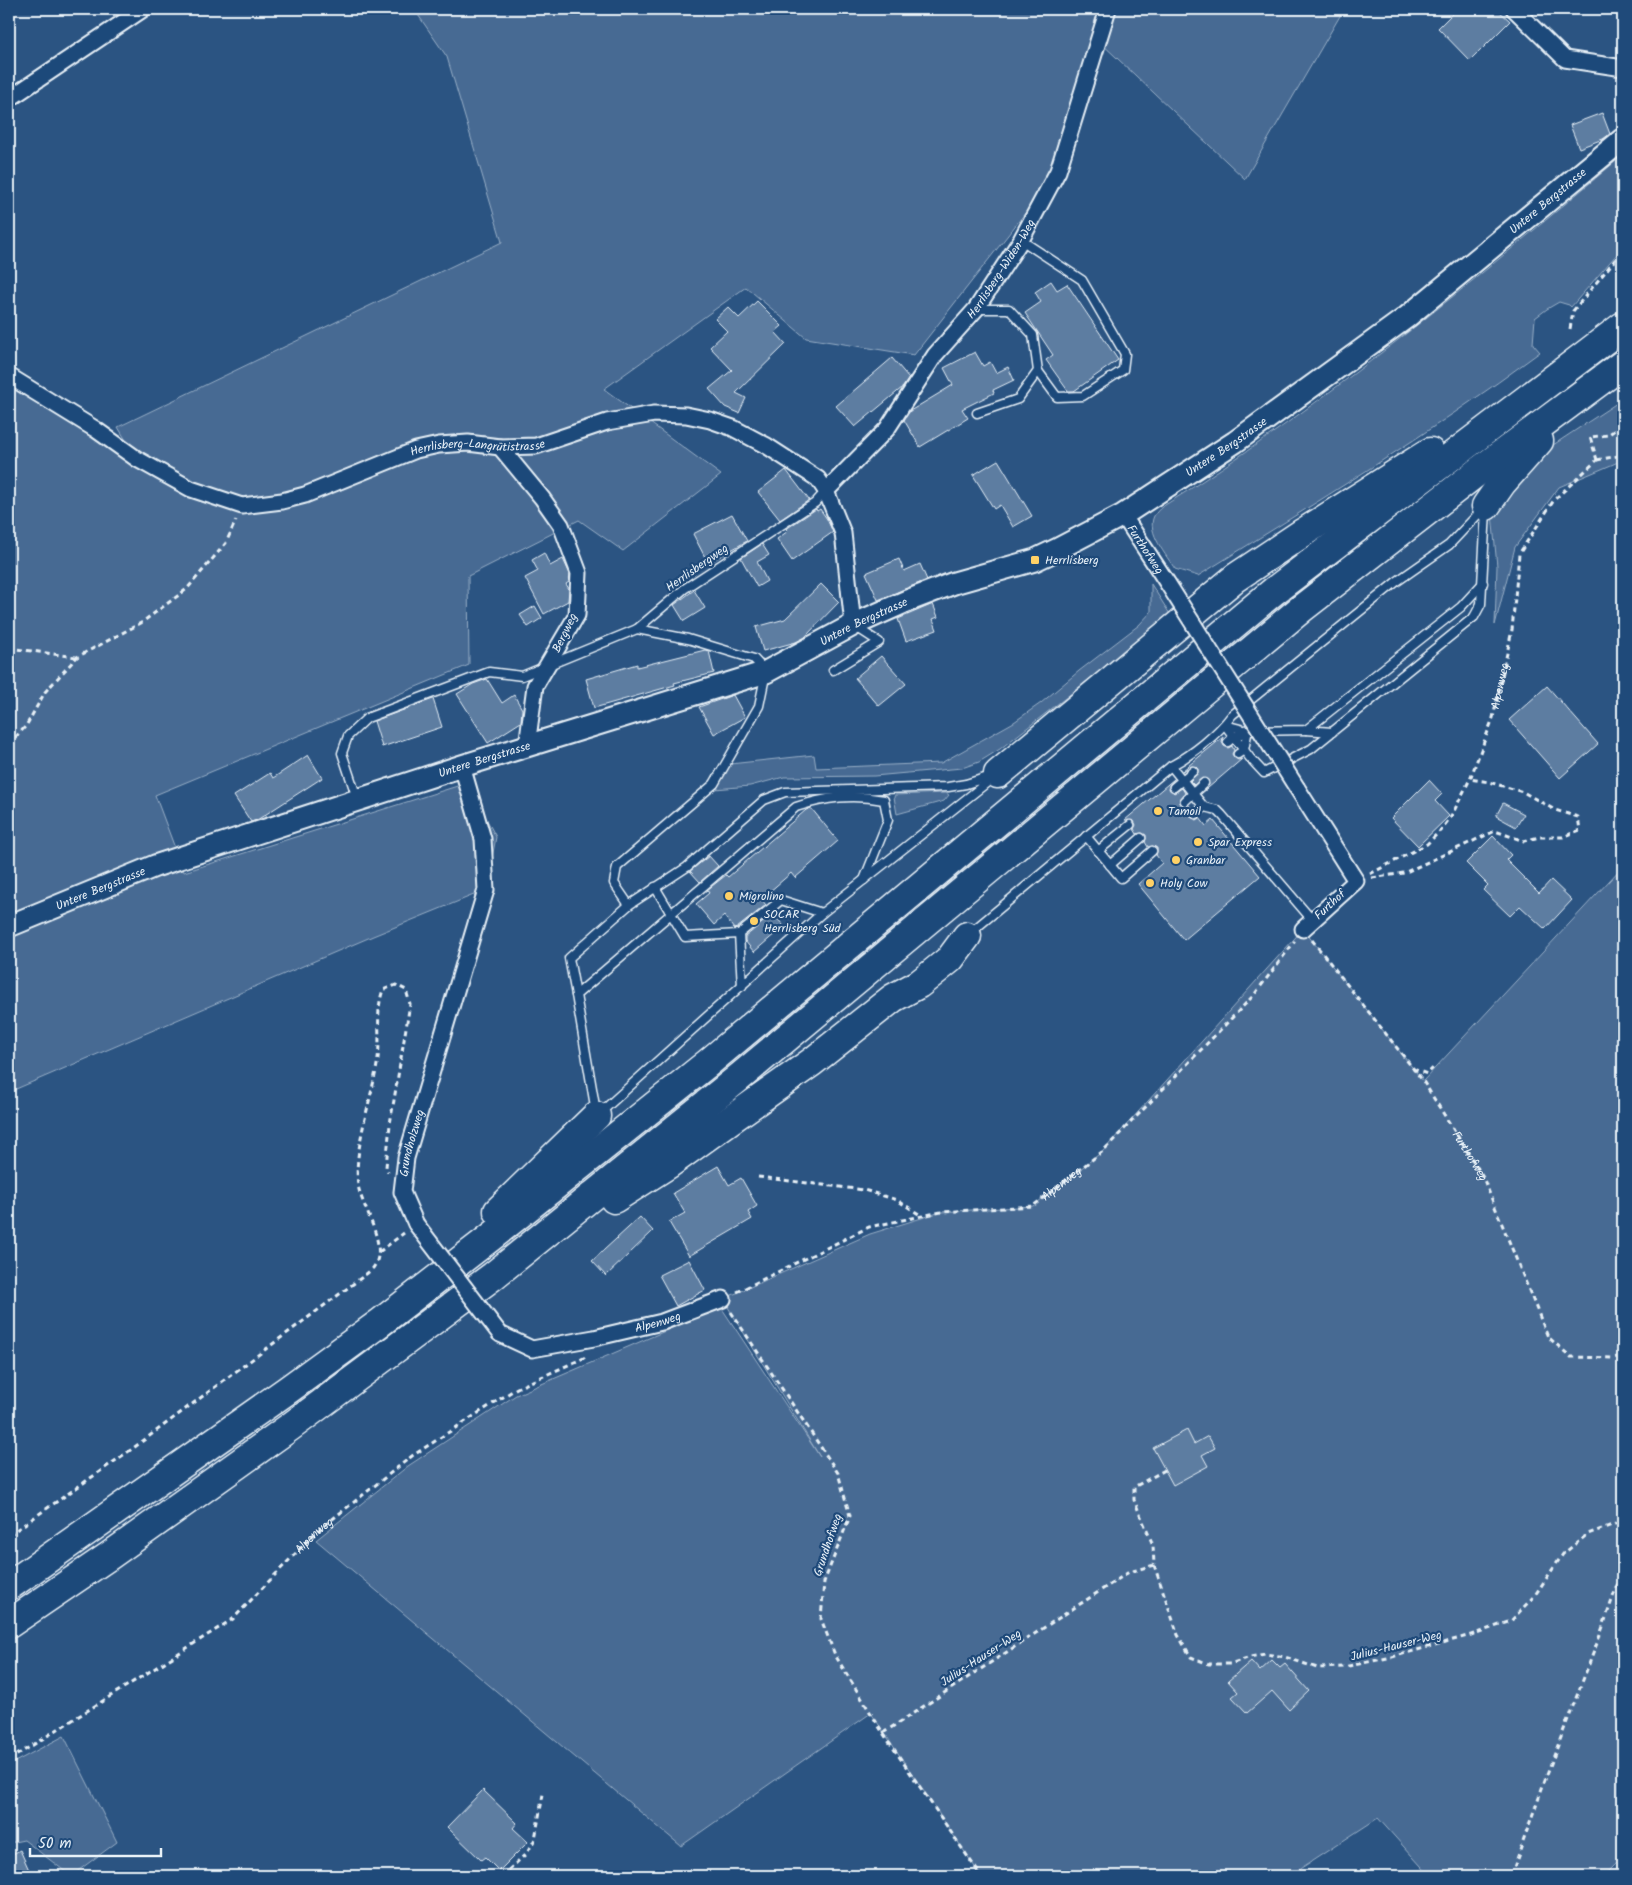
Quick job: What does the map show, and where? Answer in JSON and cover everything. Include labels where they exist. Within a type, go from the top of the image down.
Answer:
[{"type":"highway","points":[[9,1586],[171,1473],[381,1322],[498,1232],[708,1063],[1274,591],[1623,326]]},
{"type":"highway","points":[[998,774],[1235,578],[1590,350]]},
{"type":"highway","points":[[9,1624],[109,1556],[290,1427],[493,1276],[751,1068],[1301,609],[1480,470],[1623,364]]},
{"type":"highway","points":[[1486,506],[1507,477],[1578,398]]},
{"type":"highway","points":[[493,1276],[669,1164],[812,1062],[893,998],[919,984],[950,959],[967,936]]},
{"type":"highway","points":[[381,1322],[566,1147],[596,1116]]},
{"type":"main road","name":"Untere Bergstrasse","points":[[9,926],[155,866],[462,766],[766,672],[853,625],[907,601],[954,583],[1034,560],[1056,550],[1123,515],[1185,477],[1235,442],[1407,316],[1623,139]]},
{"type":"street","points":[[9,99],[143,9]]},
{"type":"street","name":"Herrlisberg-Widen-Weg","points":[[826,491],[887,429],[935,355],[976,309],[1021,240],[1058,171],[1108,9]]},
{"type":"street","points":[[1514,9],[1565,59],[1623,68]]},
{"type":"street","name":"Herrlisberg-Langrütistrasse","points":[[9,376],[95,429],[137,459],[191,489],[242,506],[282,501],[305,494],[416,450],[439,445],[468,443],[500,447],[536,446],[607,422],[654,414],[686,415],[710,420],[733,428],[768,446],[818,479],[826,491],[843,534],[853,625]]},
{"type":"street","name":"Bergweg","points":[[500,447],[542,498],[561,525],[579,573],[577,615],[535,686],[527,746]]},
{"type":"street","name":"Furthofweg","points":[[1123,515],[1356,881]]},
{"type":"street","name":"Grundholzweg","points":[[462,766],[483,839],[486,890],[406,1158],[402,1192],[416,1224],[500,1334],[532,1349],[594,1338],[662,1322]]},
{"type":"street","name":"Furthof","points":[[1308,925],[1356,881]]},
{"type":"street","name":"Alpenweg","points":[[662,1322],[723,1299]]},
{"type":"lane","points":[[976,309],[1009,309],[1033,335],[1038,371],[1057,397],[1083,396],[1123,370],[1125,354],[1082,280],[1021,240]]},
{"type":"lane","points":[[977,413],[1018,399],[1038,371]]},
{"type":"lane","name":"Herrlisbergweg","points":[[358,800],[342,753],[348,736],[367,718],[488,672],[522,676],[638,629],[684,589],[815,503],[826,491]]},
{"type":"lane","points":[[1225,725],[1231,739],[1241,752],[1264,773],[1311,749],[1474,617],[1481,604],[1486,506]]},
{"type":"lane","points":[[967,936],[1171,766],[1184,759],[1225,725],[1232,715],[1396,582],[1449,545],[1486,506]]},
{"type":"lane","points":[[1306,730],[1461,607],[1483,583]]},
{"type":"lane","points":[[832,670],[878,642],[853,625]]},
{"type":"lane","points":[[629,905],[614,883],[617,866],[714,784],[759,706],[766,672],[754,659],[688,639],[638,629]]},
{"type":"lane","points":[[1241,752],[1248,731],[1251,700]]},
{"type":"lane","points":[[1225,725],[1248,731],[1306,730],[1332,732]]},
{"type":"lane","points":[[1231,739],[1248,731]]},
{"type":"lane","points":[[1171,766],[1204,807],[1217,810],[1222,815],[1308,925]]},
{"type":"lane","points":[[1174,788],[1193,771]]},
{"type":"lane","points":[[596,1116],[822,913],[998,774]]},
{"type":"lane","points":[[596,1116],[569,958],[629,905],[686,867],[764,800],[785,792],[948,787],[998,774]]},
{"type":"lane","points":[[1185,801],[1204,783]]},
{"type":"lane","points":[[576,995],[796,807],[822,798],[864,796],[884,800],[888,820],[864,880]]},
{"type":"lane","points":[[1196,814],[1204,807]]},
{"type":"lane","points":[[1098,851],[1130,825]]},
{"type":"lane","points":[[1086,836],[1121,878],[1152,851]]},
{"type":"lane","points":[[1110,865],[1141,838]]},
{"type":"lane","points":[[656,887],[685,937],[739,934],[782,900],[822,913]]},
{"type":"lane","points":[[739,934],[742,986]]},
{"type":"path","points":[[1570,329],[1573,311],[1623,250]]},
{"type":"path","points":[[1623,424],[1608,435],[1590,436],[1597,460],[1623,455]]},
{"type":"path","name":"Alpenweg","points":[[1356,881],[1427,844],[1440,832],[1451,817],[1470,779],[1493,718],[1512,630],[1519,554],[1554,500],[1597,460]]},
{"type":"path","points":[[9,744],[26,726],[45,692],[77,657],[141,623],[186,589],[226,544],[242,506]]},
{"type":"path","points":[[9,648],[77,657]]},
{"type":"path","points":[[1356,881],[1404,873],[1494,831],[1524,841],[1539,837],[1563,837],[1580,830],[1578,818],[1555,810],[1523,792],[1489,782],[1470,779]]},
{"type":"path","name":"Alpenweg","points":[[723,1299],[869,1227],[941,1212],[1033,1206],[1103,1151],[1254,995],[1308,925]]},
{"type":"path","name":"Furthofweg","points":[[1308,925],[1423,1082],[1482,1175],[1548,1337],[1571,1357],[1612,1358],[1623,1356]]},
{"type":"path","points":[[379,1253],[377,1238],[360,1197],[358,1163],[378,1057],[378,1003],[383,990],[396,985],[406,990],[410,1004],[390,1124],[386,1167],[393,1188],[402,1192]]},
{"type":"path","points":[[1413,1069],[1427,1074],[1436,1066]]},
{"type":"path","points":[[758,1177],[864,1190],[897,1200],[923,1216]]},
{"type":"path","points":[[9,1535],[132,1449],[361,1278],[373,1267],[379,1253],[416,1224]]},
{"type":"path","name":"Grundhofweg","points":[[723,1299],[838,1474],[850,1516],[824,1582],[821,1619],[835,1655],[884,1733],[981,1876]]},
{"type":"path","name":"Alpenweg","points":[[9,1760],[233,1619],[315,1533],[412,1456],[517,1388],[590,1355]]},
{"type":"path","points":[[1154,1565],[1153,1546],[1134,1500],[1134,1487],[1165,1470]]},
{"type":"path","name":"Julius-Hauser-Weg","points":[[884,1733],[1129,1572],[1154,1565],[1178,1635],[1191,1656],[1209,1664],[1230,1664],[1265,1654],[1285,1657],[1317,1668],[1344,1668],[1392,1658],[1511,1621],[1535,1595],[1563,1554],[1588,1534],[1623,1520]]},
{"type":"path","points":[[1511,1876],[1623,1568]]},
{"type":"path","points":[[502,1876],[527,1853],[535,1839],[543,1794]]},
{"type":"shaded area","points":[[414,9],[1344,9],[1245,179],[1099,41],[1058,171],[914,355],[806,338],[746,287],[604,389],[721,475],[623,551],[579,520],[468,576],[469,665],[155,795],[184,872],[467,783],[496,837],[486,890],[373,936],[9,1092],[9,378],[136,457],[118,427],[502,242],[447,57]]},
{"type":"shaded area","points":[[1623,155],[1623,247],[1571,307],[1559,302],[1535,318],[1533,344],[1540,352],[1457,411],[1328,495],[1198,576],[1175,569],[1158,544],[1153,529],[1152,522],[1154,516],[1160,509],[1283,426],[1399,339]]},
{"type":"shaded area","points":[[1623,399],[1623,460],[1559,487],[1515,547],[1495,625],[1497,566],[1492,514],[1544,451]]},
{"type":"shaded area","points":[[1151,584],[1173,619],[1133,652],[1127,647],[1096,674],[1000,749],[979,762],[962,768],[874,776],[784,777],[750,786],[715,789],[730,764],[814,755],[816,768],[941,763],[1014,722],[1041,703],[1139,625],[1151,612]]},
{"type":"shaded area","points":[[946,793],[949,795],[944,801],[897,814],[895,795]]},
{"type":"shaded area","points":[[1623,866],[1623,1857],[1604,1876],[1430,1876],[1378,1818],[1289,1876],[981,1876],[871,1713],[681,1846],[316,1540],[408,1466],[516,1395],[721,1307],[820,1457],[723,1299],[870,1234],[941,1212],[1033,1206],[1103,1151],[1303,929],[1423,1081]]},
{"type":"shaded area","points":[[64,1736],[117,1842],[71,1876],[24,1840],[9,1843],[9,1765]]},
{"type":"building","points":[[1457,9],[1497,9],[1510,21],[1470,61],[1438,28]]},
{"type":"building","points":[[1602,113],[1610,134],[1603,139],[1579,148],[1570,125]]},
{"type":"building","points":[[1051,281],[1057,290],[1067,284],[1118,360],[1074,391],[1068,391],[1046,360],[1053,355],[1025,313],[1041,302],[1035,292]]},
{"type":"building","points":[[757,301],[782,326],[775,332],[786,344],[736,393],[746,398],[739,413],[725,407],[709,389],[732,370],[710,347],[727,331],[715,319],[728,307],[739,318]]},
{"type":"building","points":[[975,352],[983,366],[990,362],[996,373],[1008,367],[1014,380],[993,390],[994,393],[962,409],[968,418],[920,447],[904,420],[910,411],[953,385],[944,368]]},
{"type":"building","points":[[892,358],[909,378],[903,387],[855,427],[836,406]]},
{"type":"building","points":[[998,460],[1032,516],[1013,527],[1000,505],[994,509],[973,475]]},
{"type":"building","points":[[786,470],[809,500],[780,520],[758,492]]},
{"type":"building","points":[[816,509],[817,511],[820,509],[833,532],[792,561],[777,539],[788,531],[786,529]]},
{"type":"building","points":[[732,514],[747,541],[708,563],[693,534]]},
{"type":"building","points":[[762,544],[769,555],[757,562],[767,581],[757,587],[741,558]]},
{"type":"building","points":[[544,553],[550,566],[563,559],[570,574],[569,582],[566,584],[569,589],[568,601],[544,614],[525,578],[538,571],[532,560]]},
{"type":"building","points":[[899,559],[904,571],[920,564],[927,580],[878,600],[866,573]]},
{"type":"building","points":[[821,584],[839,602],[804,638],[763,651],[756,627],[785,619]]},
{"type":"building","points":[[694,590],[705,608],[684,621],[674,605]]},
{"type":"building","points":[[933,604],[938,617],[933,619],[937,630],[906,641],[898,619]]},
{"type":"building","points":[[535,606],[542,618],[528,627],[520,615]]},
{"type":"building","points":[[705,650],[709,651],[714,673],[674,683],[675,685],[594,708],[586,679],[637,664],[637,667]]},
{"type":"building","points":[[881,656],[906,684],[879,706],[855,678]]},
{"type":"building","points":[[487,679],[502,703],[514,695],[522,709],[521,722],[488,743],[457,694],[473,684]]},
{"type":"building","points":[[1547,686],[1598,744],[1560,778],[1509,720]]},
{"type":"building","points":[[733,695],[745,717],[714,734],[699,707]]},
{"type":"building","points":[[433,699],[442,727],[382,747],[374,721]]},
{"type":"building","points":[[1223,737],[1222,742],[1224,746],[1228,748],[1232,746],[1234,757],[1238,760],[1242,759],[1201,794],[1209,785],[1208,780],[1202,778],[1194,785],[1190,781],[1198,773],[1198,768],[1192,766],[1182,771]]},
{"type":"building","points":[[308,755],[322,778],[251,822],[234,796],[270,773],[273,778]]},
{"type":"building","points":[[1174,779],[1169,788],[1174,793],[1182,788],[1185,793],[1180,799],[1180,803],[1184,806],[1189,805],[1192,810],[1190,815],[1192,818],[1197,820],[1200,818],[1206,826],[1213,820],[1260,876],[1184,940],[1138,884],[1162,863],[1156,855],[1157,848],[1153,846],[1148,847],[1145,842],[1146,835],[1142,833],[1137,834],[1134,829],[1136,825],[1134,821],[1125,820]]},
{"type":"building","points":[[1429,780],[1442,794],[1435,801],[1449,816],[1418,846],[1391,818]]},
{"type":"building","points":[[1503,803],[1524,814],[1516,827],[1496,816]]},
{"type":"building","points":[[811,808],[838,841],[795,878],[791,873],[761,899],[766,905],[737,928],[734,929],[724,916],[714,925],[696,904],[709,893],[707,890],[726,875],[728,877],[806,810]]},
{"type":"building","points":[[1493,836],[1511,855],[1506,860],[1539,893],[1551,880],[1572,900],[1545,929],[1520,906],[1510,916],[1483,890],[1488,885],[1466,863]]},
{"type":"building","points":[[709,856],[718,866],[700,882],[690,871]]},
{"type":"building","points":[[773,914],[784,926],[754,952],[745,941],[745,937]]},
{"type":"building","points":[[718,1166],[729,1185],[741,1178],[757,1206],[748,1212],[752,1219],[689,1256],[669,1222],[685,1213],[673,1193]]},
{"type":"building","points":[[640,1217],[653,1231],[606,1276],[592,1261]]},
{"type":"building","points":[[689,1260],[705,1290],[676,1306],[659,1275]]},
{"type":"building","points":[[1187,1430],[1194,1444],[1208,1436],[1215,1448],[1202,1455],[1208,1466],[1173,1485],[1153,1448]]},
{"type":"building","points":[[1272,1660],[1280,1668],[1285,1664],[1309,1691],[1289,1710],[1272,1691],[1247,1713],[1232,1697],[1238,1692],[1228,1681],[1251,1661],[1260,1671]]},
{"type":"building","points":[[483,1790],[517,1823],[513,1828],[528,1842],[499,1871],[485,1857],[481,1860],[447,1827]]},
{"type":"building","points":[[20,1850],[29,1870],[9,1876],[9,1856]]},
{"type":"place","name":"Herrlisberg","points":[[1035,560]]},
{"type":"place","name":"Tamoil","points":[[1158,811]]},
{"type":"place","name":"Spar Express","points":[[1198,842]]},
{"type":"place","name":"Granbar","points":[[1176,860]]},
{"type":"place","name":"Holy Cow","points":[[1150,883]]},
{"type":"place","name":"Migrolino","points":[[729,896]]},
{"type":"place","name":"SOCAR Herrlisberg Süd","points":[[754,921]]}]
